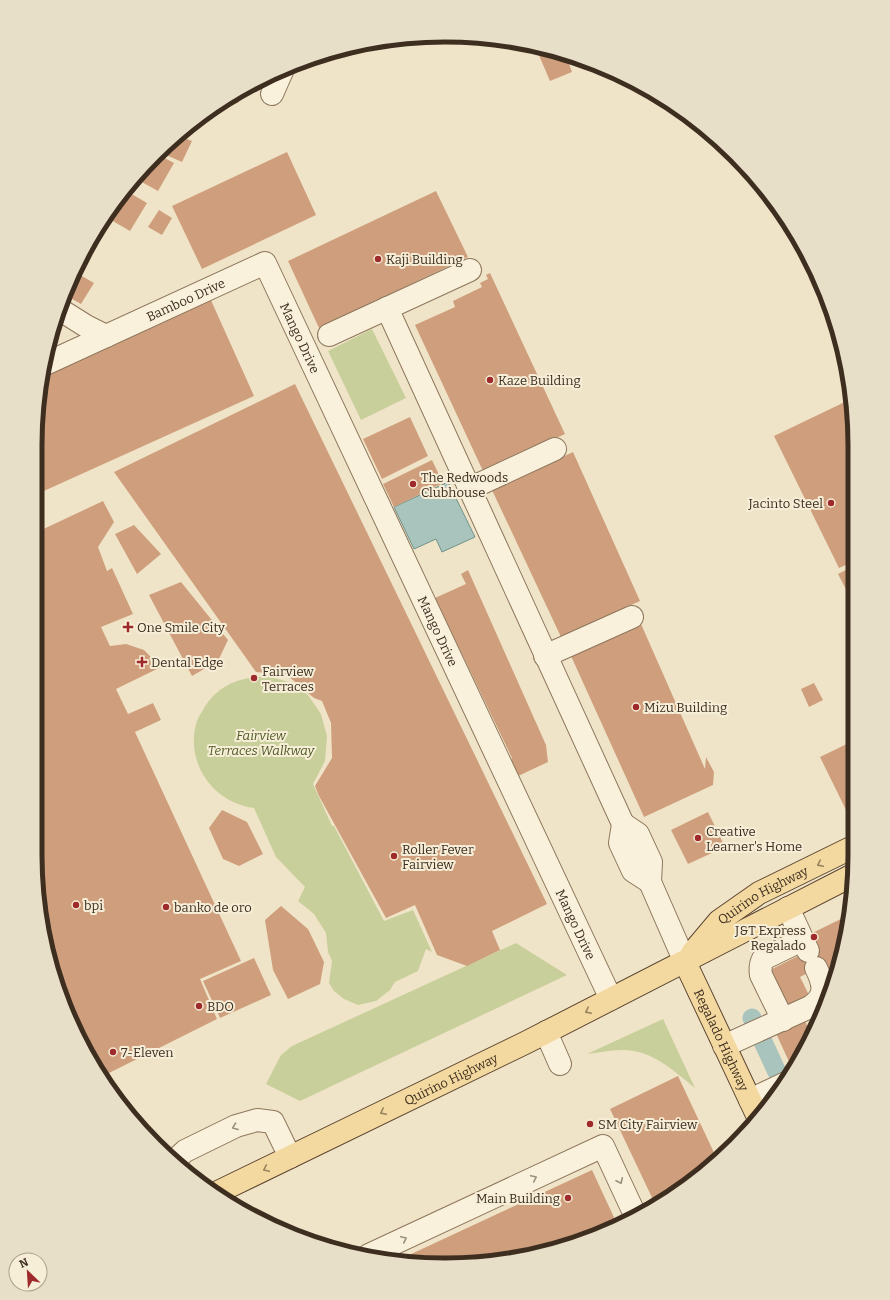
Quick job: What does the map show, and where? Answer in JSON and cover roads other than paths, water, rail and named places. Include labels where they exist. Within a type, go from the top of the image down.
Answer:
[{"type":"main road","name":"Quirino Highway","points":[[685,962],[719,921],[759,893],[848,849]]},
{"type":"main road","name":"Quirino Highway","points":[[222,1190],[546,1032],[847,878]]},
{"type":"main road","name":"Regalado Highway","points":[[685,962],[754,1108]]},
{"type":"street","points":[[272,94],[279,79]]},
{"type":"street","name":"Bamboo Drive","points":[[51,361],[265,263]]},
{"type":"street","name":"Mango Drive","points":[[265,263],[611,999]]},
{"type":"street","points":[[329,335],[470,270]]},
{"type":"street","points":[[387,308],[622,824],[620,843],[633,871],[650,882],[685,962]]},
{"type":"street","points":[[64,313],[106,336]]},
{"type":"street","points":[[469,489],[555,449]]},
{"type":"street","points":[[546,656],[632,617]]},
{"type":"street","points":[[724,1046],[810,1007],[816,1003],[820,997],[822,981],[788,908]]},
{"type":"street","points":[[783,1020],[761,975],[761,964],[763,960],[809,953]]},
{"type":"street","points":[[546,1032],[560,1064]]},
{"type":"street","points":[[754,1108],[766,1099]]},
{"type":"street","points":[[178,1157],[185,1151],[236,1126],[257,1120],[273,1122],[290,1157]]},
{"type":"street","points":[[376,1252],[603,1146],[633,1211]]},
{"type":"water","points":[[448,482],[475,537],[442,552],[436,539],[414,549],[394,507]]},
{"type":"waterway","points":[[752,1018],[777,1072]]},
{"type":"place","name":"Kaji Building","points":[[378,259]]},
{"type":"place","name":"Kaze Building","points":[[490,380]]},
{"type":"place","name":"The Redwoods Clubhouse","points":[[413,484]]},
{"type":"place","name":"Jacinto Steel","points":[[831,503]]},
{"type":"place","name":"One Smile City","points":[[128,627]]},
{"type":"place","name":"Dental Edge","points":[[142,662]]},
{"type":"place","name":"Fairview Terraces","points":[[254,678]]},
{"type":"place","name":"Mizu Building","points":[[636,707]]},
{"type":"place","name":"Creative Learner's Home","points":[[698,838]]},
{"type":"place","name":"Roller Fever Fairview","points":[[394,856]]},
{"type":"place","name":"bpi","points":[[76,905]]},
{"type":"place","name":"banko de oro","points":[[166,907]]},
{"type":"place","name":"J&T Express Regalado","points":[[814,937]]},
{"type":"place","name":"BDO","points":[[199,1006]]},
{"type":"place","name":"7-Eleven","points":[[113,1052]]},
{"type":"place","name":"SM City Fairview","points":[[590,1124]]},
{"type":"place","name":"Main Building","points":[[568,1198]]},
{"type":"park label","name":"Fairview Terraces Walkway","points":[[261,742]]}]
